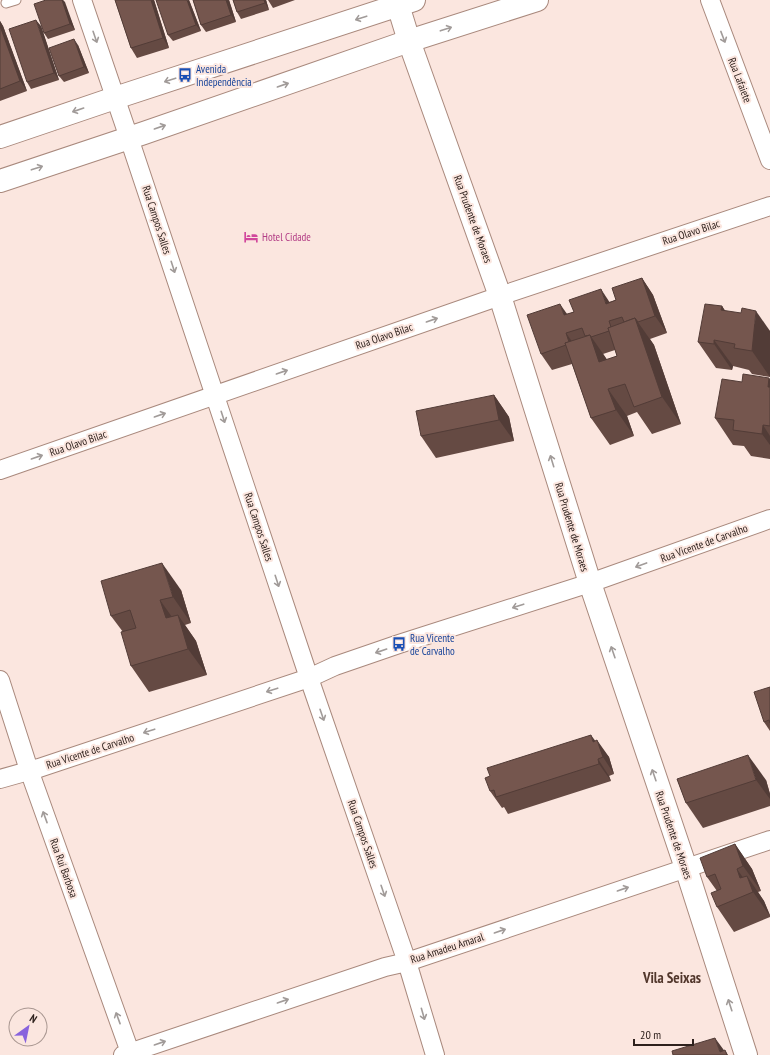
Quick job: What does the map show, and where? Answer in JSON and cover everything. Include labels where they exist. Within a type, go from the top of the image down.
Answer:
[{"type":"main road","points":[[0,181],[409,41],[537,0]]},
{"type":"main road","points":[[0,137],[402,2]]},
{"type":"main road","name":"Rua Prudente de Moraes","points":[[402,2],[409,41],[500,296],[590,583],[686,868],[746,1055]]},
{"type":"street","name":"Rua Campos Salles","points":[[82,0],[309,678],[407,962],[434,1055]]},
{"type":"street","name":"Rua Lafaiete","points":[[710,0],[770,160]]},
{"type":"street","name":"Rua Olavo Bilac","points":[[0,470],[500,296],[770,206]]},
{"type":"street","name":"Rua Vicente de Carvalho","points":[[0,779],[309,678],[335,666],[590,583],[770,519]]},
{"type":"street","name":"Rua Rui Barbosa","points":[[0,680],[29,770],[128,1054]]},
{"type":"street","name":"Rua Amadeu Amaral","points":[[128,1054],[385,967],[407,962],[770,840]]},
{"type":"lane","points":[[6,3],[16,0]]},
{"type":"building","points":[[46,0],[62,0],[70,24],[44,33],[34,4]]},
{"type":"building","points":[[115,0],[151,0],[163,38],[131,48]]},
{"type":"building","points":[[156,0],[187,0],[196,25],[168,35]]},
{"type":"building","points":[[193,0],[226,0],[231,15],[201,25]]},
{"type":"building","points":[[233,0],[264,0],[265,3],[237,12]]},
{"type":"building","points":[[36,20],[54,73],[27,82],[9,29]]},
{"type":"building","points":[[0,26],[20,81],[0,89]]},
{"type":"building","points":[[74,39],[84,67],[59,76],[49,48]]},
{"type":"building","points":[[642,278],[655,316],[638,322],[635,318],[624,322],[622,317],[609,321],[611,327],[608,328],[609,331],[591,337],[590,335],[585,336],[582,328],[566,333],[569,342],[565,343],[566,345],[541,354],[527,315],[560,304],[564,315],[574,312],[569,300],[601,289],[606,304],[616,300],[612,288]]},
{"type":"building","points":[[705,304],[722,306],[721,310],[741,313],[742,308],[756,311],[752,351],[734,348],[735,344],[714,340],[714,344],[698,342]]},
{"type":"building","points":[[635,318],[662,397],[634,407],[625,384],[608,389],[616,410],[591,418],[565,343],[590,335],[599,362],[617,356],[608,328]]},
{"type":"building","points":[[743,374],[769,378],[770,426],[763,425],[762,434],[733,430],[734,420],[715,418],[722,379],[742,382]]},
{"type":"building","points":[[494,395],[499,420],[421,436],[416,411]]},
{"type":"building","points":[[162,563],[173,597],[160,600],[166,618],[178,615],[188,649],[131,666],[121,632],[136,628],[130,610],[111,616],[101,581]]},
{"type":"building","points":[[770,687],[770,723],[769,720],[764,722],[754,692]]},
{"type":"building","points":[[591,735],[593,742],[597,740],[603,757],[598,759],[599,764],[496,797],[494,790],[490,791],[485,778],[490,776],[487,768]]},
{"type":"building","points":[[748,755],[756,780],[686,803],[677,779]]},
{"type":"building","points":[[735,844],[743,866],[737,869],[740,878],[747,876],[753,892],[717,907],[711,893],[721,889],[715,874],[707,877],[700,858]]},
{"type":"building","points":[[715,1038],[720,1052],[725,1050],[727,1055],[673,1055],[672,1051]]},
{"type":"place","name":"Avenida Independência","points":[[185,75]]},
{"type":"place","name":"Hotel Cidade","points":[[251,237]]},
{"type":"place","name":"Rua Vicente de Carvalho","points":[[399,644]]},
{"type":"district","name":"Vila Seixas","points":[[672,977]]}]
